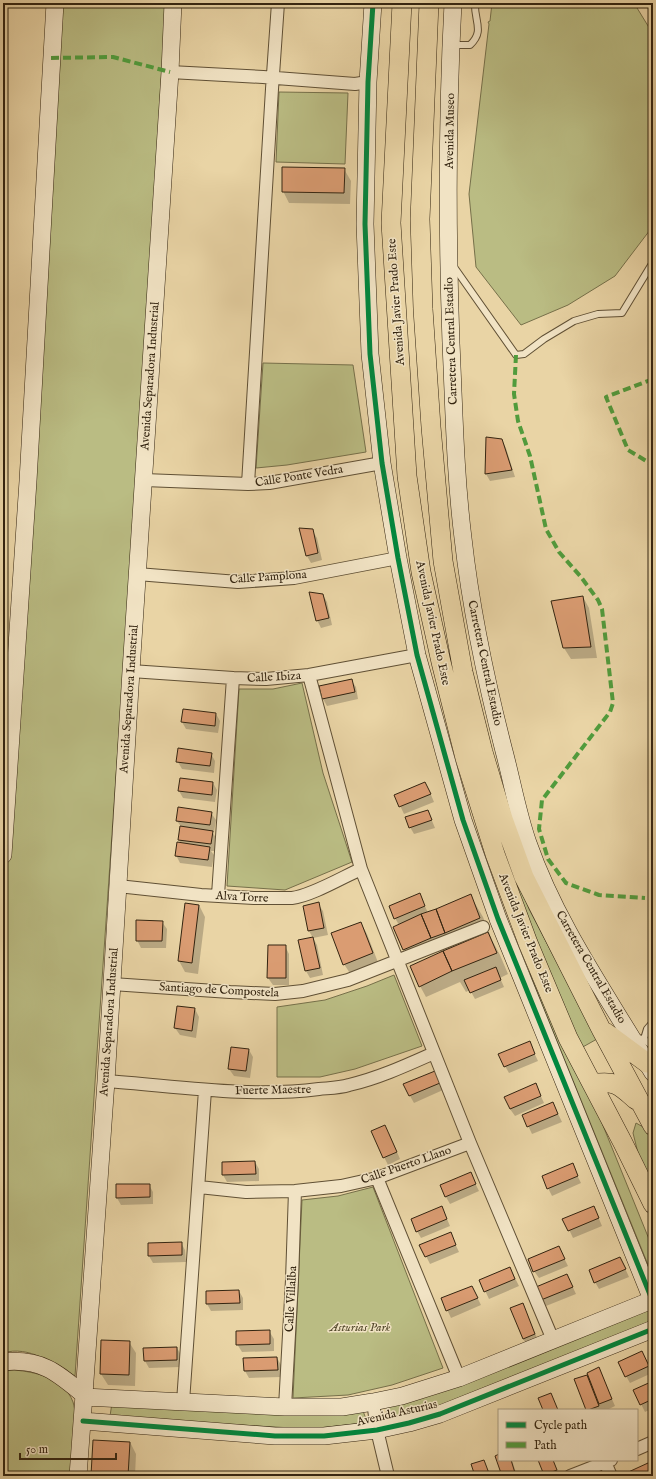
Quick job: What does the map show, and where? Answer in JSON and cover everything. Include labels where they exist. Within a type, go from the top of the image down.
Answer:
[{"type":"main road","name":"Avenida Javier Prado Este","points":[[402,3],[391,223],[407,476],[421,572],[441,662],[465,758],[495,854],[528,943],[568,1038],[653,1204]]},
{"type":"main road","name":"Avenida Javier Prado Este","points":[[429,3],[420,219],[423,309],[431,427],[443,561],[463,672],[483,752],[503,819],[524,877],[601,1029],[653,1126]]},
{"type":"main road","points":[[601,1029],[651,1061]]},
{"type":"main road","points":[[592,1084],[605,1082],[616,1084],[642,1105]]},
{"type":"street","points":[[3,855],[28,481],[55,3]]},
{"type":"street","name":"Avenida Separadora Industrial","points":[[78,1476],[106,1081],[170,72],[173,3]]},
{"type":"street","points":[[248,484],[272,77],[278,3]]},
{"type":"street","points":[[373,3],[368,82],[365,224],[370,354],[382,463],[398,558],[417,655],[463,820],[498,919],[652,1301]]},
{"type":"street","name":"Avenida Museo","points":[[448,260],[453,3]]},
{"type":"street","points":[[170,72],[272,77],[355,84],[368,82]]},
{"type":"street","name":"Carretera Central Estadio","points":[[448,260],[456,456],[463,538],[476,625],[498,726],[528,842],[548,892],[581,954],[638,1038],[651,1061]]},
{"type":"street","name":"Calle Ponte Vedra","points":[[144,480],[248,484],[382,463]]},
{"type":"street","name":"Calle Pamplona","points":[[137,574],[238,582],[294,578],[398,558]]},
{"type":"street","name":"Calle Ibiza","points":[[131,671],[266,679],[309,675],[417,655]]},
{"type":"street","points":[[309,675],[361,869],[470,1143],[553,1340]]},
{"type":"street","points":[[218,895],[233,678]]},
{"type":"street","name":"Alva Torre","points":[[118,886],[218,895],[278,899],[297,898],[361,869]]},
{"type":"street","name":"Santiago de Compostela","points":[[112,984],[275,994],[304,991],[348,980],[483,927]]},
{"type":"street","name":"Fuerte Maestre","points":[[106,1081],[205,1090],[275,1093],[305,1091],[348,1086],[390,1072],[434,1053]]},
{"type":"street","points":[[183,1402],[205,1090]]},
{"type":"street","name":"Calle Puerto Llano","points":[[198,1187],[246,1192],[294,1192],[341,1186],[377,1178],[470,1143]]},
{"type":"street","points":[[377,1178],[459,1378]]},
{"type":"street","name":"Calle Villalba","points":[[285,1407],[292,1280],[294,1192]]},
{"type":"street","name":"Avenida Asturias","points":[[84,1396],[285,1407],[342,1407],[373,1402],[402,1396],[459,1378],[652,1301]]},
{"type":"street","name":"Avenida Asturias","points":[[83,1421],[275,1436],[324,1436],[377,1430],[440,1414],[653,1329]]},
{"type":"street","points":[[3,1362],[16,1361],[33,1363],[52,1369],[84,1396]]},
{"type":"street","points":[[373,1402],[377,1430],[388,1476]]},
{"type":"street","points":[[638,1449],[653,1442]]},
{"type":"street","points":[[570,1476],[608,1461],[611,1476]]},
{"type":"lane","points":[[451,45],[470,45],[475,41],[479,32],[475,13],[475,3]]},
{"type":"lane","points":[[448,260],[516,355],[524,354],[544,339],[574,321],[598,314],[622,313],[653,262]]},
{"type":"lane","points":[[638,1038],[653,1022]]},
{"type":"green space","points":[[63,3],[166,3],[134,528],[75,1376],[50,1361],[32,1354],[13,1351],[3,1353],[3,861]]},
{"type":"green space","points":[[492,3],[634,3],[653,34],[653,226],[615,276],[568,305],[521,325],[476,267],[469,194],[489,24],[488,22],[490,21]]},
{"type":"green space","points":[[279,92],[348,93],[345,164],[276,162]]},
{"type":"green space","points":[[263,363],[353,365],[366,452],[287,465],[256,468]]},
{"type":"green space","points":[[302,683],[323,773],[352,862],[285,890],[227,886],[239,689],[273,689]]},
{"type":"green space","points":[[504,842],[529,909],[597,1039],[581,1048],[523,909],[499,844]]},
{"type":"green space","points":[[524,940],[557,1012],[653,1249],[653,1277],[531,977]]},
{"type":"green space","points":[[394,975],[422,1046],[355,1069],[320,1077],[277,1077],[277,1007],[325,1000]]},
{"type":"green space","points":[[636,1123],[645,1128],[653,1139],[653,1189],[638,1153],[633,1133]]},
{"type":"green space","name":"Asturias Park","points":[[373,1187],[443,1368],[392,1385],[348,1395],[293,1398],[302,1200],[338,1196]]},
{"type":"green space","points":[[647,1310],[650,1313],[651,1321],[436,1408],[392,1419],[387,1415],[386,1412],[388,1406]]},
{"type":"green space","points":[[14,1370],[31,1372],[48,1378],[63,1387],[69,1394],[73,1402],[75,1417],[71,1476],[3,1476],[3,1371]]},
{"type":"green space","points":[[112,1403],[363,1411],[366,1419],[364,1423],[310,1429],[116,1418],[110,1416]]},
{"type":"building","points":[[282,167],[345,168],[344,193],[282,192]]},
{"type":"building","points":[[486,437],[502,439],[512,470],[485,474]]},
{"type":"building","points":[[299,528],[313,529],[318,553],[306,556]]},
{"type":"building","points":[[309,592],[323,594],[329,618],[316,621]]},
{"type":"building","points":[[583,596],[591,647],[563,648],[551,601]]},
{"type":"building","points":[[352,679],[355,692],[322,699],[319,686]]},
{"type":"building","points":[[183,709],[216,713],[215,726],[181,722]]},
{"type":"building","points":[[178,748],[212,753],[210,766],[176,762]]},
{"type":"building","points":[[180,778],[213,782],[212,795],[178,791]]},
{"type":"building","points":[[425,782],[431,794],[399,807],[394,795]]},
{"type":"building","points":[[178,807],[212,812],[210,825],[176,821]]},
{"type":"building","points":[[428,810],[432,820],[409,828],[405,817]]},
{"type":"building","points":[[180,826],[213,831],[211,844],[178,840]]},
{"type":"building","points":[[177,842],[210,847],[208,860],[175,856]]},
{"type":"building","points":[[420,893],[425,906],[394,919],[389,906]]},
{"type":"building","points":[[471,894],[480,918],[445,933],[436,909]]},
{"type":"building","points":[[319,902],[324,928],[308,931],[303,906]]},
{"type":"building","points":[[185,903],[199,905],[192,963],[178,961]]},
{"type":"building","points":[[436,909],[445,933],[431,938],[421,914]]},
{"type":"building","points":[[421,914],[431,938],[403,950],[393,927]]},
{"type":"building","points":[[136,920],[163,921],[162,941],[136,941]]},
{"type":"building","points":[[361,922],[373,953],[343,965],[331,933]]},
{"type":"building","points":[[488,932],[497,953],[452,971],[443,951]]},
{"type":"building","points":[[313,937],[320,968],[305,971],[298,940]]},
{"type":"building","points":[[268,945],[286,945],[286,978],[267,978]]},
{"type":"building","points":[[443,951],[452,971],[419,987],[410,966]]},
{"type":"building","points":[[496,967],[501,980],[470,993],[464,980]]},
{"type":"building","points":[[177,1006],[195,1008],[192,1031],[174,1028]]},
{"type":"building","points":[[530,1041],[535,1054],[504,1067],[498,1054]]},
{"type":"building","points":[[231,1047],[249,1049],[246,1071],[228,1069]]},
{"type":"building","points":[[435,1071],[440,1083],[409,1096],[403,1084]]},
{"type":"building","points":[[536,1083],[541,1096],[510,1109],[504,1097]]},
{"type":"building","points":[[553,1102],[558,1114],[527,1127],[522,1115]]},
{"type":"building","points":[[385,1125],[397,1152],[383,1158],[371,1131]]},
{"type":"building","points":[[255,1161],[256,1174],[222,1175],[222,1162]]},
{"type":"building","points":[[573,1163],[578,1176],[547,1189],[542,1176]]},
{"type":"building","points":[[471,1172],[476,1184],[445,1197],[440,1185]]},
{"type":"building","points":[[116,1184],[150,1184],[150,1197],[116,1198]]},
{"type":"building","points":[[442,1206],[447,1219],[416,1232],[411,1219]]},
{"type":"building","points":[[594,1206],[599,1218],[568,1231],[562,1219]]},
{"type":"building","points":[[451,1232],[456,1245],[425,1257],[419,1245]]},
{"type":"building","points":[[182,1242],[182,1255],[148,1256],[148,1243]]},
{"type":"building","points":[[559,1246],[565,1259],[533,1272],[528,1259]]},
{"type":"building","points":[[620,1257],[626,1269],[594,1283],[589,1270]]},
{"type":"building","points":[[510,1267],[515,1279],[484,1292],[479,1280]]},
{"type":"building","points":[[567,1274],[573,1287],[541,1300],[536,1287]]},
{"type":"building","points":[[472,1286],[478,1298],[446,1311],[441,1298]]},
{"type":"building","points":[[239,1290],[240,1303],[206,1304],[206,1291]]},
{"type":"building","points":[[523,1303],[535,1334],[523,1339],[510,1308]]},
{"type":"building","points":[[270,1330],[270,1344],[236,1345],[236,1331]]},
{"type":"building","points":[[101,1340],[130,1341],[129,1375],[100,1374]]},
{"type":"building","points":[[177,1347],[177,1360],[144,1361],[143,1348]]},
{"type":"building","points":[[642,1351],[649,1366],[625,1377],[618,1362]]},
{"type":"building","points":[[277,1357],[278,1370],[244,1371],[243,1358]]},
{"type":"building","points":[[599,1367],[612,1399],[599,1404],[587,1373]]},
{"type":"building","points":[[587,1375],[599,1406],[586,1409],[574,1379]]},
{"type":"building","points":[[653,1381],[653,1399],[640,1405],[633,1390]]},
{"type":"building","points":[[551,1393],[558,1409],[543,1409],[538,1398]]},
{"type":"building","points":[[93,1440],[130,1442],[128,1476],[91,1475]]},
{"type":"building","points":[[498,1454],[498,1461],[511,1461],[516,1476],[502,1476],[495,1456]]},
{"type":"building","points":[[484,1460],[490,1476],[475,1476],[471,1464]]},
{"type":"building","points":[[538,1461],[553,1461],[557,1470],[544,1475]]},
{"type":"building","points":[[648,1463],[653,1476],[625,1476],[624,1474]]},
{"type":"marked path","points":[[51,58],[113,57],[170,72]]},
{"type":"marked path","points":[[516,355],[514,394],[518,421],[530,456],[546,529],[559,552],[581,577],[598,600],[602,609],[613,703],[610,712],[542,800],[539,829],[548,859],[566,883],[599,895],[645,898]]},
{"type":"marked path","points":[[653,379],[606,397],[628,450],[653,465]]},
{"type":"cycle path","points":[[373,3],[368,82],[365,224],[370,354],[382,463],[398,558],[417,655],[463,820],[498,919],[653,1302]]},
{"type":"cycle path","points":[[83,1421],[275,1436],[324,1436],[377,1430],[440,1414],[653,1329]]}]
